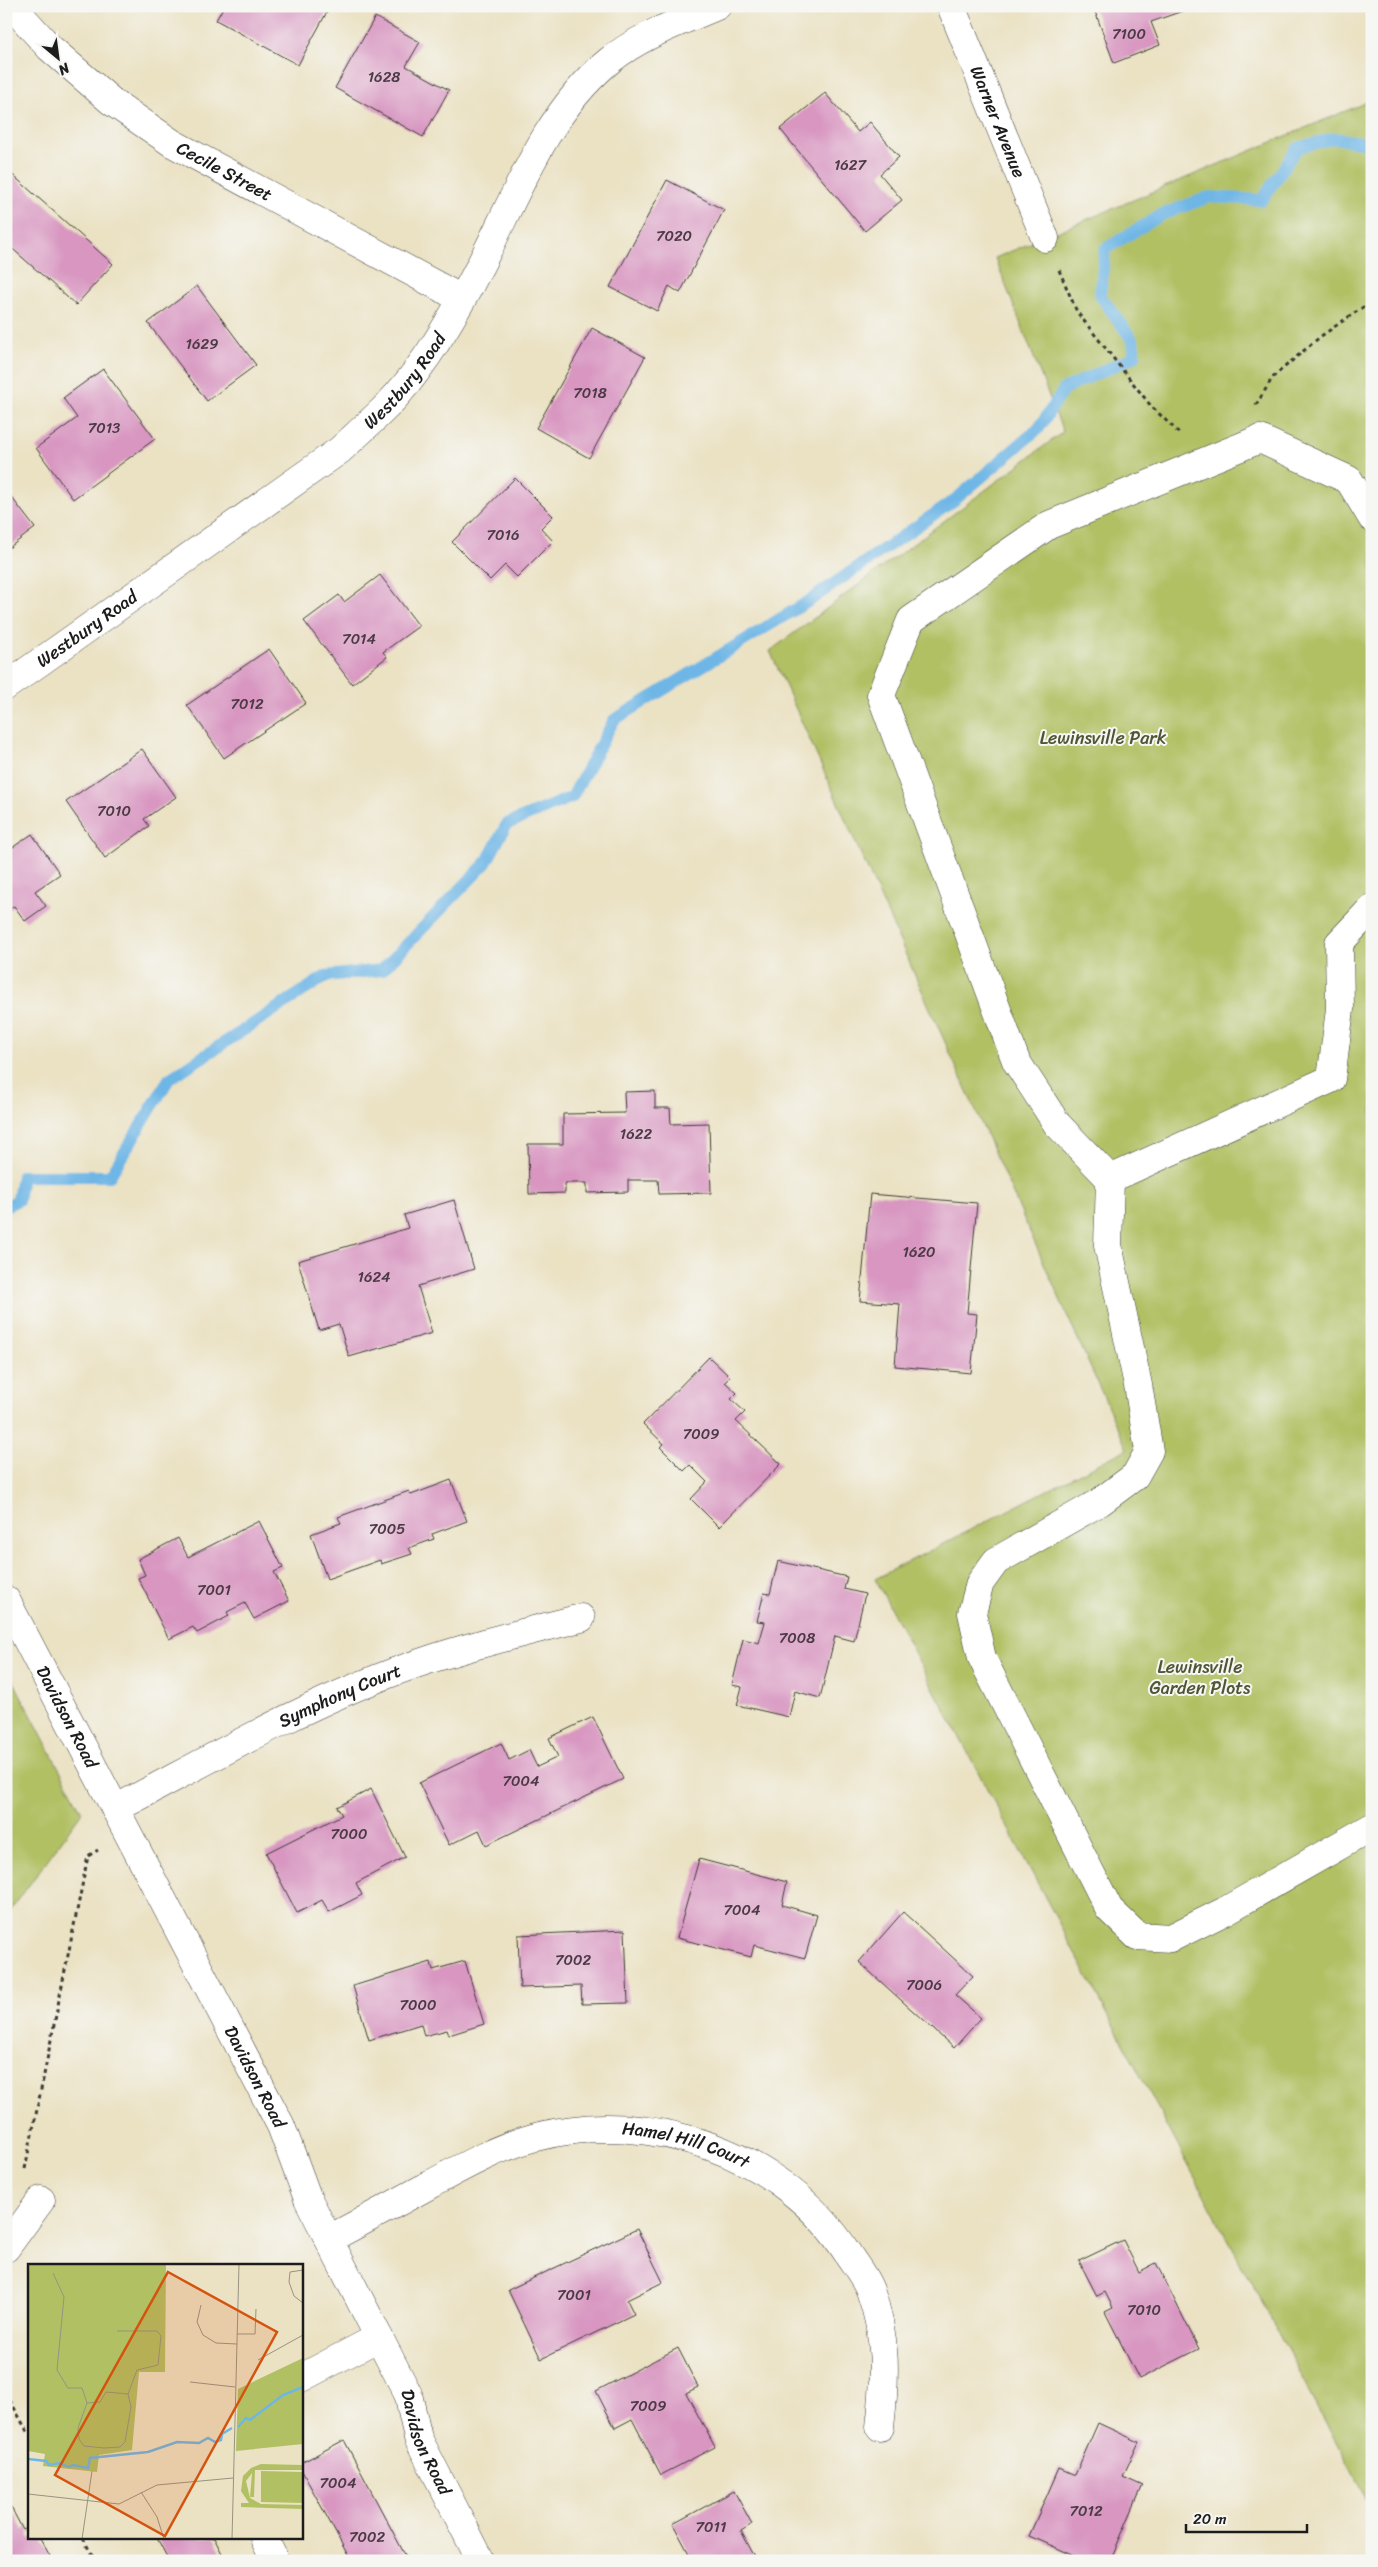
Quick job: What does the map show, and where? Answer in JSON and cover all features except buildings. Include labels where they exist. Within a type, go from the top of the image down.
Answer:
[{"type":"street","name":"Cecile Street","points":[[12,6],[50,48],[110,101],[172,143],[462,300]]},
{"type":"street","name":"Westbury Road","points":[[6,686],[340,450],[388,404],[431,352],[462,300],[544,140],[573,96],[610,61],[646,37],[717,6]]},
{"type":"street","name":"Warner Avenue","points":[[951,6],[1045,238]]},
{"type":"street","points":[[1372,518],[1349,480],[1260,439],[1050,525],[911,620],[881,695],[1016,1062],[1057,1124],[1110,1179],[1108,1245],[1138,1385],[1148,1451],[1135,1476],[1100,1502],[996,1561],[980,1583],[972,1613],[982,1658],[1109,1908],[1137,1936],[1171,1938],[1225,1911],[1372,1827]]},
{"type":"street","points":[[1110,1179],[1331,1079],[1340,1009],[1339,943],[1372,908]]},
{"type":"street","name":"Davidson Road","points":[[6,1600],[281,2126],[308,2199],[408,2394],[418,2438],[481,2561]]},
{"type":"street","name":"Symphony Court","points":[[115,1809],[324,1702],[395,1672],[490,1640],[580,1618]]},
{"type":"street","name":"Hamel Hill Court","points":[[329,2239],[482,2156],[536,2137],[584,2128],[643,2129],[697,2141],[745,2161],[794,2193],[835,2233],[869,2288],[882,2332],[886,2379],[880,2427]]},
{"type":"street","points":[[6,2248],[41,2200]]},
{"type":"street","points":[[302,2377],[379,2337]]},
{"type":"street","points":[[265,2540],[275,2561]]},
{"type":"path","points":[[1045,238],[1077,312],[1151,406]]},
{"type":"path","points":[[1260,439],[1254,408],[1273,377],[1321,336],[1372,301]]},
{"type":"path","points":[[41,2200],[24,2171],[88,1856],[128,1834]]},
{"type":"path","points":[[6,2393],[28,2433]]},
{"type":"path","points":[[84,2540],[95,2561]]},
{"type":"green space","name":"Lewinsville Park","points":[[1372,100],[1372,2509],[875,1579],[1127,1449],[770,651],[1063,432],[995,258]]},
{"type":"green space","points":[[6,1667],[82,1812],[6,1917]]},
{"type":"waterway","points":[[6,1206],[18,1200],[22,1176],[110,1176],[169,1079],[326,976],[382,970],[486,863],[507,824],[572,797],[614,720],[809,601],[956,499],[1039,428],[1064,389],[1135,356],[1133,341],[1100,295],[1105,249],[1163,214],[1209,197],[1262,200],[1297,148],[1334,138],[1372,144]]},
{"type":"park label","name":"Lewinsville Garden Plots","points":[[1200,1677]]}]
